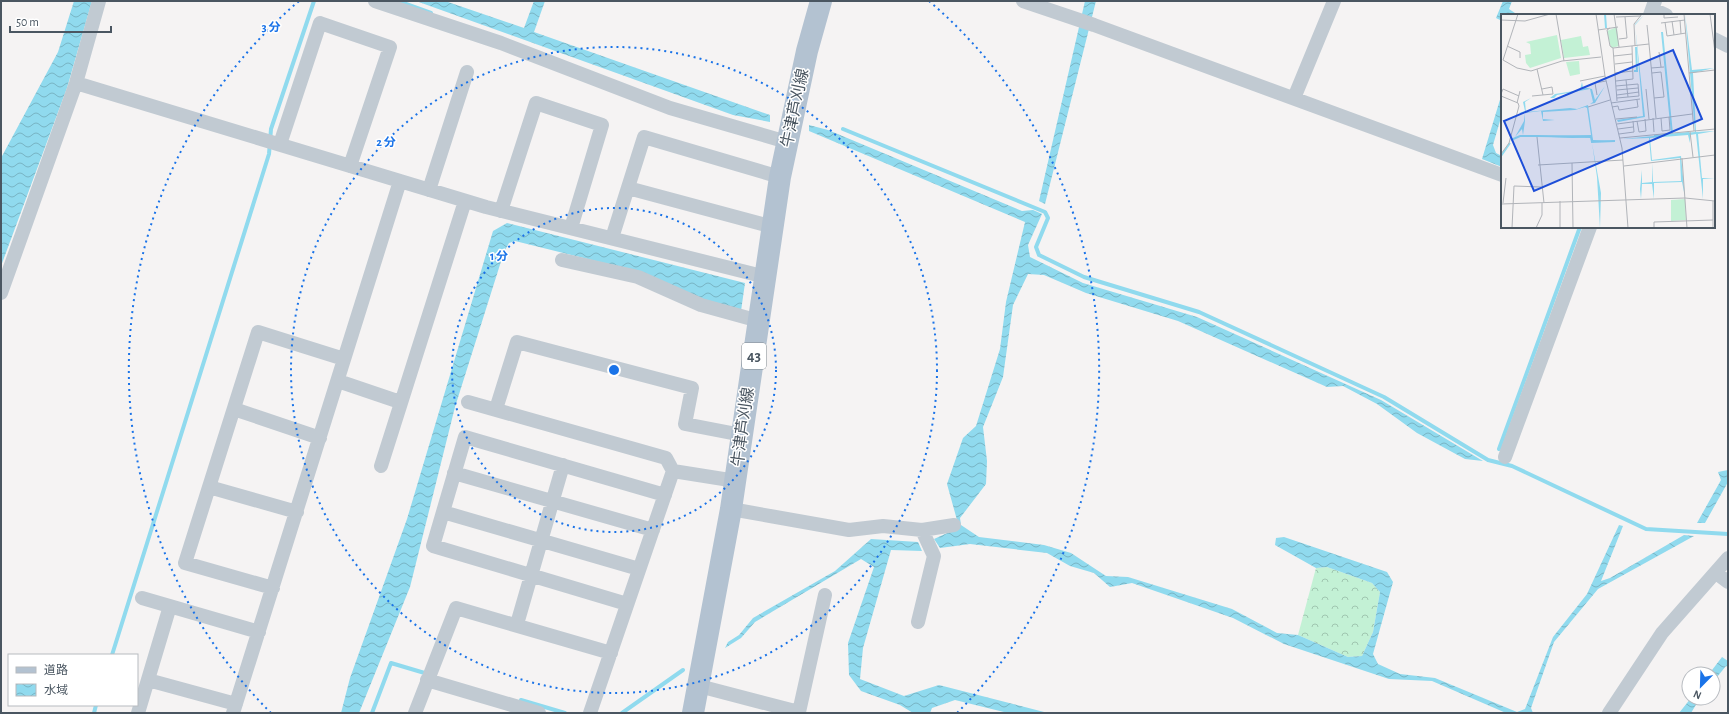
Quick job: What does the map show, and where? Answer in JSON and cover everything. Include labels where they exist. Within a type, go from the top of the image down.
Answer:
[{"type":"main road","name":"牛津芦刈線","points":[[693,713],[736,482],[780,177],[807,50],[821,1]]},
{"type":"street","points":[[1,293],[76,83],[99,1]]},
{"type":"street","points":[[375,1],[501,44],[670,108],[787,142]]},
{"type":"street","points":[[1023,1],[1094,25],[1501,174]]},
{"type":"street","points":[[1294,98],[1334,1]]},
{"type":"street","points":[[273,142],[320,24],[390,47],[350,166]]},
{"type":"street","points":[[1715,40],[1728,46]]},
{"type":"street","points":[[429,190],[467,72]]},
{"type":"street","points":[[76,83],[465,201],[766,277]]},
{"type":"street","points":[[501,211],[536,103],[602,125],[571,228]]},
{"type":"street","points":[[612,238],[644,138],[780,177]]},
{"type":"street","points":[[148,680],[235,708],[400,181]]},
{"type":"street","points":[[628,188],[773,227]]},
{"type":"street","points":[[381,466],[400,402],[465,201]]},
{"type":"street","points":[[1505,457],[1590,228]]},
{"type":"street","points":[[562,260],[638,277],[702,305],[759,321]]},
{"type":"street","points":[[273,588],[185,563],[258,332],[344,359]]},
{"type":"street","points":[[496,409],[517,342],[692,388],[685,424],[742,435]]},
{"type":"street","points":[[338,381],[400,402]]},
{"type":"street","points":[[468,402],[666,458],[673,471],[590,713]]},
{"type":"street","points":[[234,409],[320,438]]},
{"type":"street","points":[[627,604],[433,546],[465,437],[665,495]]},
{"type":"street","points":[[518,624],[563,465]]},
{"type":"street","points":[[673,471],[736,482]]},
{"type":"street","points":[[454,473],[553,500],[653,530]]},
{"type":"street","points":[[209,486],[297,512]]},
{"type":"street","points":[[731,509],[849,530],[883,526],[922,530],[954,525]]},
{"type":"street","points":[[443,512],[639,569]]},
{"type":"street","points":[[918,622],[934,556],[922,530]]},
{"type":"street","points":[[1609,713],[1662,633],[1728,558]]},
{"type":"street","points":[[1716,573],[1728,582]]},
{"type":"street","points":[[699,686],[799,712],[825,595]]},
{"type":"street","points":[[142,598],[259,632]]},
{"type":"street","points":[[138,713],[170,606]]},
{"type":"street","points":[[415,713],[456,608],[518,624],[611,653]]},
{"type":"street","points":[[429,676],[539,713]]},
{"type":"green space","points":[[1327,567],[1372,583],[1380,592],[1373,632],[1362,656],[1348,657],[1298,635],[1316,568]]},
{"type":"water","points":[[74,1],[92,1],[67,88],[1,266],[1,158],[58,52]]},
{"type":"water","points":[[416,1],[445,1],[524,28],[534,1],[545,1],[534,32],[770,115],[770,122],[733,115]]},
{"type":"water","points":[[1085,1],[1096,1],[1045,204],[1039,201]]},
{"type":"water","points":[[1503,1],[1512,1],[1509,9],[1516,14],[1501,14],[1501,20],[1496,18]]},
{"type":"water","points":[[1501,96],[1501,117],[1493,145],[1496,153],[1501,156],[1501,167],[1482,159]]},
{"type":"water","points":[[809,125],[828,130],[1022,211],[1033,210],[1042,214],[1028,245],[1030,257],[1083,283],[1197,317],[1381,400],[1483,461],[1465,459],[1417,433],[1377,404],[1343,386],[1327,387],[1178,321],[1086,293],[1044,275],[1028,274],[1013,305],[1003,377],[983,427],[987,461],[986,484],[960,518],[961,525],[979,537],[1044,545],[1071,553],[1106,576],[1128,577],[1232,609],[1277,633],[1298,635],[1348,657],[1362,656],[1373,632],[1380,592],[1372,583],[1327,567],[1316,568],[1275,545],[1276,538],[1284,537],[1387,572],[1393,582],[1373,654],[1378,664],[1400,674],[1435,678],[1517,712],[1525,709],[1553,637],[1587,594],[1619,525],[1623,526],[1601,581],[1610,578],[1684,535],[1694,536],[1598,589],[1554,642],[1531,708],[1533,713],[1506,713],[1432,681],[1389,679],[1284,644],[1233,618],[1132,583],[1110,587],[1094,573],[1070,566],[1047,553],[970,544],[940,548],[934,539],[956,529],[957,520],[947,484],[963,438],[976,426],[1000,349],[1006,302],[1025,222],[809,131]]},
{"type":"water","points":[[507,223],[745,283],[741,311],[704,300],[640,272],[515,241],[509,243],[504,252],[455,407],[410,587],[359,713],[341,713],[350,678],[407,519],[493,231]]},
{"type":"water","points":[[1728,470],[1728,482],[1705,523],[1697,523],[1721,480],[1718,472]]},
{"type":"water","points":[[871,539],[918,542],[922,551],[891,550],[863,648],[860,679],[904,696],[939,685],[1048,713],[1008,713],[955,700],[932,708],[930,713],[913,713],[900,705],[861,691],[849,675],[848,643],[874,567],[861,559],[755,622],[741,638],[725,648],[728,642],[739,635],[753,618],[835,571]]},
{"type":"water","points":[[1722,657],[1728,661],[1728,667],[1726,666],[1721,672],[1721,666],[1715,666]]},
{"type":"water","points":[[1685,706],[1695,706],[1691,713],[1679,713]]},
{"type":"waterway","points":[[112,654],[269,154],[271,129],[314,1]]},
{"type":"waterway","points":[[398,1],[431,13]]},
{"type":"waterway","points":[[843,129],[1045,212],[1048,218],[1036,247],[1039,255],[1084,277],[1199,312],[1384,397],[1488,460],[1512,466],[1646,529],[1728,534]]},
{"type":"waterway","points":[[1499,449],[1580,228]]},
{"type":"waterway","points":[[372,713],[391,663],[428,674]]},
{"type":"waterway","points":[[622,713],[683,670]]},
{"type":"waterway","points":[[521,700],[565,713]]},
{"type":"waterway","points":[[94,713],[96,706]]}]
